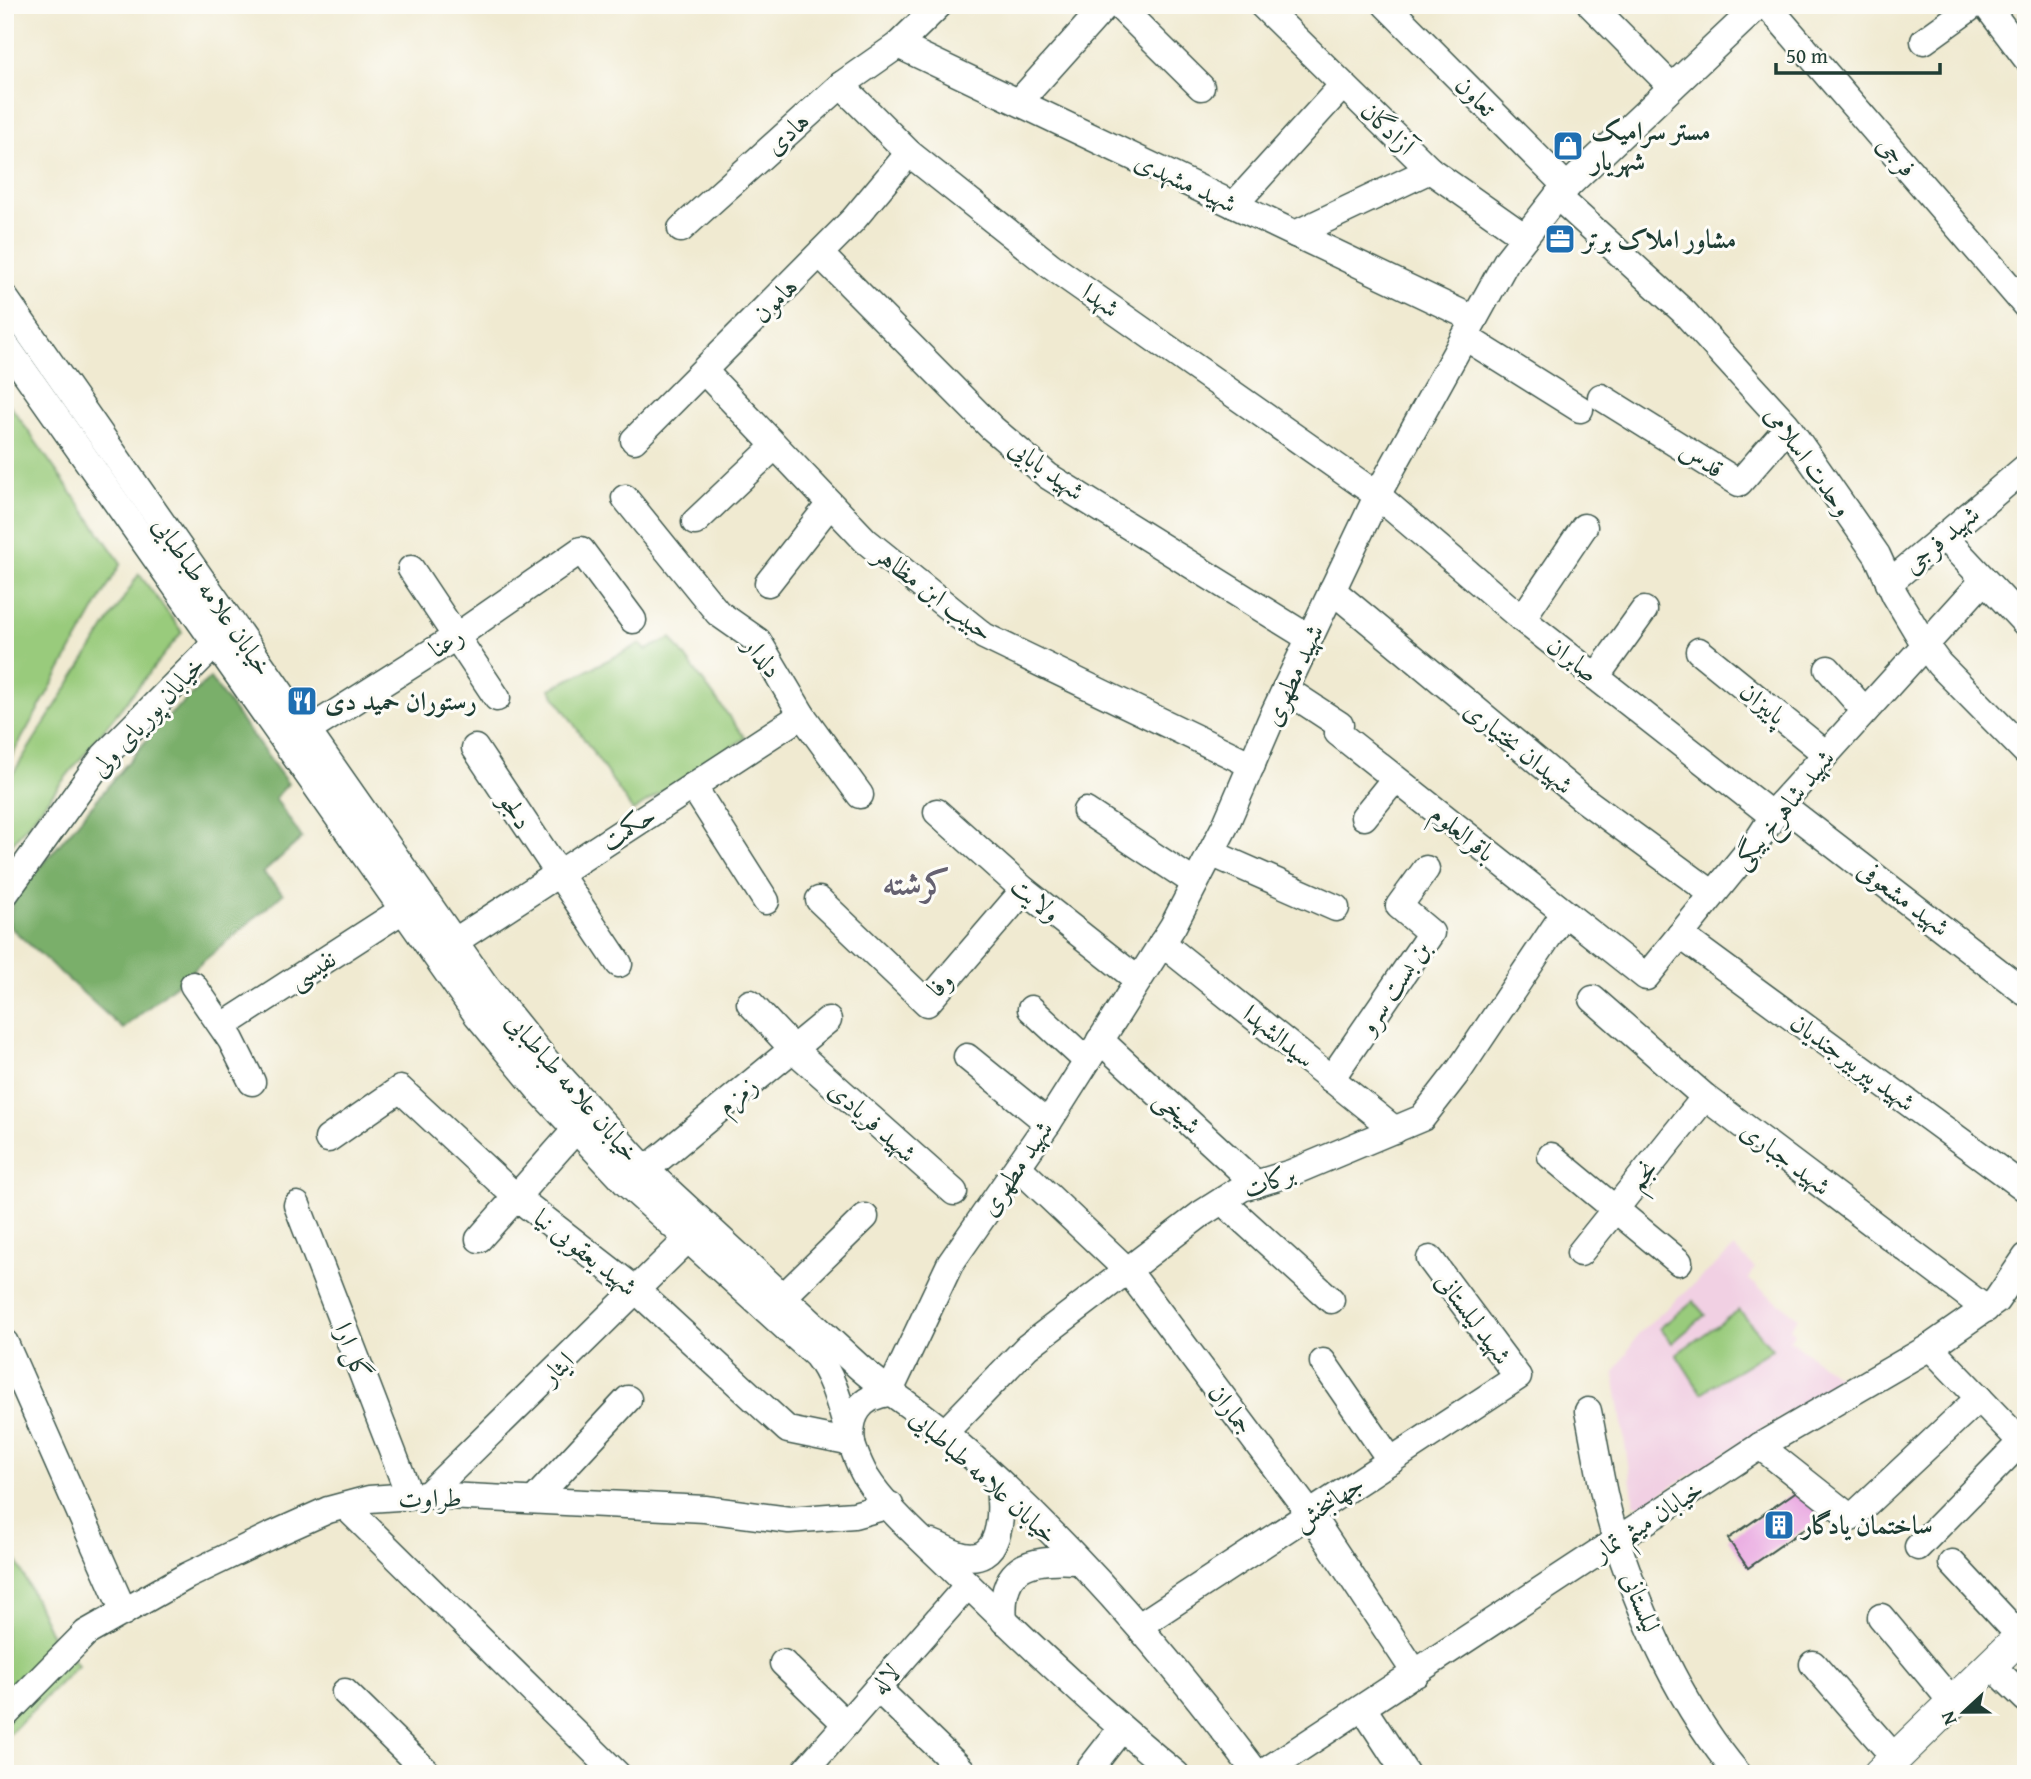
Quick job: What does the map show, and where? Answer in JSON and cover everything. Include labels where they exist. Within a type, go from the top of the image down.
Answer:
[{"type":"main road","points":[[1887,1766],[2023,1634]]},
{"type":"street","name":"هادی","points":[[681,229],[841,85],[898,45],[939,5]]},
{"type":"street","points":[[1019,102],[1106,5]]},
{"type":"street","points":[[1118,5],[1201,87]]},
{"type":"street","name":"آزادگان","points":[[1262,5],[1430,170],[1525,237]]},
{"type":"street","name":"تعاون","points":[[1386,5],[1562,191]]},
{"type":"street","points":[[1591,5],[1672,87]]},
{"type":"street","name":"فرجی","points":[[1767,5],[2026,306]]},
{"type":"street","points":[[1924,41],[1974,5]]},
{"type":"street","points":[[1986,5],[2026,58]]},
{"type":"street","name":"شهید مطهری","points":[[889,1393],[950,1264],[1048,1123],[1162,943],[1195,883],[1377,495],[1507,260],[1562,191],[1672,87],[1741,11]]},
{"type":"street","name":"شهید مشهدی","points":[[898,45],[1294,234],[1469,328]]},
{"type":"street","name":"شهدا","points":[[841,85],[909,153],[1051,266],[1377,495]]},
{"type":"street","points":[[1234,205],[1343,85]]},
{"type":"street","name":"هامون","points":[[634,440],[853,220],[909,153]]},
{"type":"street","points":[[1294,234],[1430,170]]},
{"type":"street","name":"وحدت اسلامی","points":[[1562,191],[1683,311],[1788,426],[1877,555],[1889,583],[1925,645],[1940,664],[2026,752]]},
{"type":"street","name":"شهید بابایی","points":[[820,254],[992,428],[1048,476],[1310,638]]},
{"type":"street","name":"خیابان علامه طباطبایی","points":[[5,298],[443,949],[516,1024],[583,1120],[636,1177],[695,1232],[816,1355],[833,1384],[852,1443],[867,1478],[890,1505],[1004,1621],[1121,1729],[1176,1774]]},
{"type":"street","name":"قدس","points":[[1469,328],[1591,403],[1739,482],[1788,426]]},
{"type":"street","name":"خیابان علامه طباطبایی","points":[[5,344],[217,642],[298,737]]},
{"type":"street","name":"حبیب ابن مظاهر","points":[[704,371],[866,541],[984,636],[1252,765]]},
{"type":"street","points":[[695,522],[775,446]]},
{"type":"street","name":"شهید فرجی","points":[[1889,583],[2026,467]]},
{"type":"street","name":"صابران","points":[[1377,495],[1522,619],[1777,810]]},
{"type":"street","name":"دلدار","points":[[625,498],[718,612],[758,642],[802,715],[860,795]]},
{"type":"street","points":[[768,583],[831,504]]},
{"type":"street","points":[[1522,619],[1584,527]]},
{"type":"street","points":[[1944,537],[2026,624]]},
{"type":"street","name":"رعنا","points":[[298,737],[457,636],[581,550],[633,620]]},
{"type":"street","points":[[411,569],[498,698]]},
{"type":"street","name":"شهید شاهرخ بیگی","points":[[1646,977],[1777,810],[1984,580]]},
{"type":"street","name":"شهیدان بختیاری","points":[[1332,590],[1583,798],[1713,894]]},
{"type":"street","points":[[1596,677],[1644,610]]},
{"type":"street","name":"خیابان پوریای ولی","points":[[5,894],[104,756],[217,642]]},
{"type":"street","name":"پاییزان","points":[[1699,651],[1826,754]]},
{"type":"street","points":[[1828,669],[1865,711]]},
{"type":"street","name":"باقرالعلوم","points":[[1285,690],[1340,725],[1338,733],[1394,780],[1457,826],[1563,915],[1646,977]]},
{"type":"street","name":"حکمت","points":[[443,949],[802,715]]},
{"type":"street","name":"دلجو","points":[[475,747],[619,964]]},
{"type":"street","points":[[1364,817],[1394,780]]},
{"type":"street","points":[[693,786],[766,901]]},
{"type":"street","name":"شهید مشعوفی","points":[[1777,810],[2026,993]]},
{"type":"street","points":[[1086,811],[1195,883]]},
{"type":"street","name":"ولایت","points":[[937,812],[1024,890],[1138,981]]},
{"type":"street","points":[[1211,853],[1336,908]]},
{"type":"street","name":"بن بست سرو","points":[[1331,1079],[1431,933],[1399,906],[1426,869]]},
{"type":"street","name":"وفا","points":[[819,900],[927,1003],[1024,890]]},
{"type":"street","name":"نفیسی","points":[[223,1026],[411,904]]},
{"type":"street","name":"برکات","points":[[944,1433],[1027,1346],[1222,1201],[1256,1184],[1291,1173],[1422,1118],[1460,1069],[1563,915]]},
{"type":"street","name":"شهید پیربیرجندیان","points":[[1680,935],[2026,1189]]},
{"type":"street","name":"سیدالشهدا","points":[[1162,943],[1395,1130]]},
{"type":"street","points":[[194,985],[223,1026],[252,1082]]},
{"type":"street","name":"شهید جباری","points":[[1594,999],[1705,1097],[1986,1309]]},
{"type":"street","name":"شهید فریادی","points":[[750,1003],[793,1049],[954,1192]]},
{"type":"street","name":"شیخی","points":[[1031,1009],[1094,1050],[1256,1184]]},
{"type":"street","name":"زمزم","points":[[636,1177],[828,1020]]},
{"type":"street","points":[[967,1056],[1048,1123]]},
{"type":"street","name":"شهید یعقوبی نیا","points":[[328,1139],[400,1089],[515,1196],[636,1290],[788,1430],[852,1443]]},
{"type":"street","name":"نجم","points":[[1580,1253],[1705,1097]]},
{"type":"street","points":[[479,1239],[583,1120]]},
{"type":"street","points":[[1551,1156],[1679,1262]]},
{"type":"street","name":"جماران","points":[[1018,1167],[1129,1272],[1310,1514],[1416,1674]]},
{"type":"street","points":[[1222,1201],[1331,1300]]},
{"type":"street","name":"گل ارا","points":[[297,1205],[418,1496]]},
{"type":"street","points":[[783,1297],[865,1217]]},
{"type":"street","name":"خیابان علامه طباطبایی","points":[[695,1232],[783,1297],[889,1393],[944,1433],[998,1481],[1139,1626],[1259,1774]]},
{"type":"street","name":"ایثار","points":[[418,1496],[695,1232]]},
{"type":"street","name":"خیابان میثم تمار","points":[[1259,1774],[1416,1674],[1760,1446],[1930,1347],[1996,1301],[2026,1257]]},
{"type":"street","name":"شهید لیلستانی","points":[[1430,1259],[1518,1377]]},
{"type":"street","points":[[5,1343],[124,1612]]},
{"type":"street","points":[[1918,1548],[2024,1445],[1930,1347]]},
{"type":"street","points":[[1322,1363],[1391,1461]]},
{"type":"street","name":"جهانبخش","points":[[1139,1626],[1518,1377]]},
{"type":"street","points":[[852,1443],[850,1428],[853,1414],[862,1403],[875,1395],[889,1393]]},
{"type":"street","points":[[1760,1446],[1851,1518],[1979,1398]]},
{"type":"street","points":[[534,1500],[628,1399]]},
{"type":"street","name":"لیلستانی","points":[[1588,1411],[1616,1541],[1677,1686],[1731,1772]]},
{"type":"street","points":[[918,1536],[959,1555],[977,1555],[987,1549],[999,1531],[1002,1504],[998,1481]]},
{"type":"street","name":"طراوت","points":[[5,1715],[86,1633],[187,1576],[317,1515],[369,1499],[418,1496],[534,1500],[705,1509],[789,1520],[854,1515],[890,1505]]},
{"type":"street","points":[[345,1506],[617,1774]]},
{"type":"street","points":[[1004,1621],[1002,1601],[1005,1588],[1021,1568],[1034,1561],[1048,1559],[1076,1561]]},
{"type":"street","points":[[1952,1563],[2023,1634]]},
{"type":"street","name":"لاله","points":[[802,1774],[968,1585]]},
{"type":"street","points":[[1881,1616],[1952,1702]]},
{"type":"street","points":[[783,1663],[846,1724]]},
{"type":"street","points":[[1813,1664],[1887,1766]]},
{"type":"street","points":[[1991,1665],[2026,1699]]},
{"type":"street","points":[[877,1688],[962,1770]]},
{"type":"street","points":[[345,1692],[429,1774]]},
{"type":"street","points":[[1363,1708],[1406,1774]]},
{"type":"street","points":[[1086,1774],[1121,1729]]},
{"type":"shaded area","points":[[1734,1248],[1755,1268],[1748,1279],[1798,1317],[1790,1328],[1795,1333],[1790,1340],[1841,1379],[1641,1506],[1634,1503],[1614,1373],[1638,1334]]},
{"type":"green space","points":[[5,398],[121,563],[5,768]]},
{"type":"green space","points":[[139,574],[182,632],[5,853],[5,786]]},
{"type":"green space","points":[[671,638],[745,738],[633,811],[550,689],[640,644],[646,650]]},
{"type":"green space","points":[[210,678],[288,784],[275,798],[302,838],[263,873],[283,894],[123,1029],[9,926],[13,900],[160,724]]},
{"type":"green space","points":[[1693,1301],[1705,1315],[1672,1343],[1660,1328]]},
{"type":"green space","points":[[1739,1310],[1772,1349],[1701,1393],[1676,1354]]},
{"type":"green space","points":[[5,1536],[53,1638],[78,1665],[5,1738]]},
{"type":"building","name":"ساختمان یادگار","points":[[1801,1488],[1830,1511],[1748,1568],[1728,1539]]},
{"type":"place","name":"مستر سرامیک شهریار","points":[[1568,146]]},
{"type":"place","name":"مشاور املاک برتر","points":[[1560,239]]},
{"type":"place","name":"رستوران حمید دی","points":[[302,701]]},
{"type":"place","name":"ساختمان یادگار","points":[[1779,1525]]},
{"type":"district","name":"کرشته","points":[[916,883]]}]
